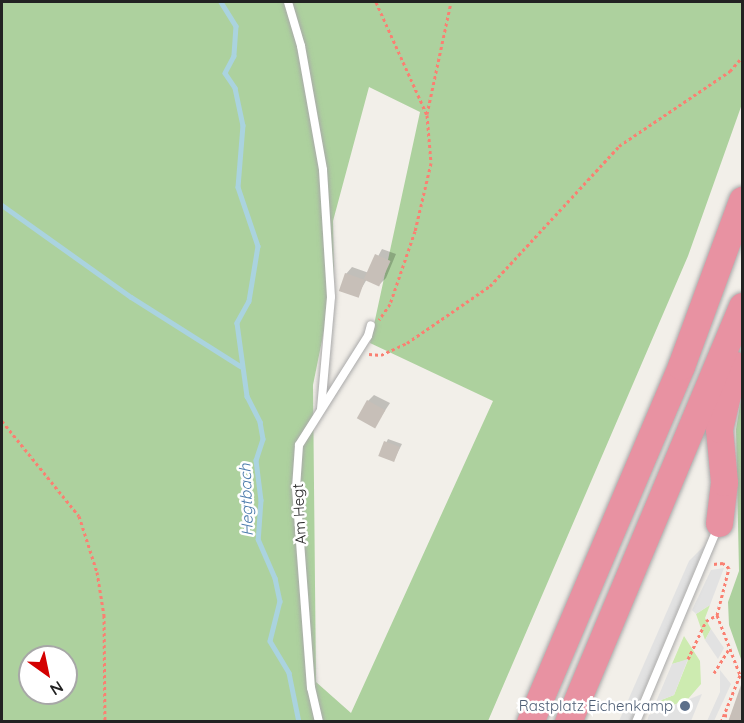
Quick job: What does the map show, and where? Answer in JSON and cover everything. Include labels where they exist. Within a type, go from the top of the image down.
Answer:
[{"type":"highway","points":[[530,722],[681,366],[742,200]]},
{"type":"highway","points":[[567,722],[742,306]]},
{"type":"highway","points":[[719,523],[724,482],[719,429],[742,329]]},
{"type":"lane","points":[[288,2],[301,46],[323,170],[331,297],[321,410]]},
{"type":"lane","name":"Am Hegt","points":[[319,722],[310,688],[296,488],[299,445],[357,352],[371,325]]},
{"type":"lane","points":[[636,722],[719,523]]},
{"type":"path","points":[[376,2],[427,115]]},
{"type":"path","points":[[390,304],[415,231],[431,163],[427,115],[451,2]]},
{"type":"path","points":[[357,352],[381,355],[407,343],[490,286],[619,146],[730,71],[742,57]]},
{"type":"path","points":[[2,420],[79,516],[97,572],[104,615],[105,722]]},
{"type":"path","points":[[702,566],[723,563],[729,568],[717,615],[740,683],[721,722]]},
{"type":"path","points":[[688,659],[706,621],[717,615]]},
{"type":"path","points":[[714,673],[729,649]]},
{"type":"path","points":[[724,715],[730,716]]},
{"type":"green space","points":[[2,2],[742,2],[742,104],[688,256],[488,721],[2,721]],"holes":[[[369,87],[420,112],[370,343],[493,401],[351,713],[316,682],[313,385],[334,281],[333,221]]]},
{"type":"green space","points":[[742,393],[742,662],[729,625],[728,602],[739,571],[736,429]]},
{"type":"green space","points":[[710,605],[705,618],[711,629],[705,640],[696,614]]},
{"type":"green space","points":[[684,636],[700,661],[701,684],[688,699],[657,712],[656,702],[674,695],[688,660],[672,664]]},
{"type":"shaded area","points":[[705,545],[631,721],[619,721],[689,561]]},
{"type":"shaded area","points":[[724,568],[710,605],[696,614],[692,610],[711,570]]},
{"type":"shaded area","points":[[711,629],[724,648],[718,659],[705,640]]},
{"type":"shaded area","points":[[688,659],[674,695],[656,702],[672,664]]},
{"type":"shaded area","points":[[720,670],[731,684],[714,721],[707,721],[720,692]]},
{"type":"shaded area","name":"Rastplatz Eichenkamp","points":[[702,694],[691,721],[647,721],[649,715]]},
{"type":"building","points":[[375,254],[391,261],[379,286],[364,280]]},
{"type":"building","points":[[345,273],[365,280],[359,298],[339,291]]},
{"type":"building","points":[[367,400],[385,410],[375,429],[357,418]]},
{"type":"building","points":[[384,441],[400,447],[394,462],[378,456]]},
{"type":"building","points":[[741,685],[742,722],[728,722]]},
{"type":"waterway","name":"Hegtbach","points":[[221,2],[236,26],[234,56],[225,73],[235,88],[243,125],[238,187],[258,246],[249,301],[237,323],[247,396],[260,422],[263,439],[256,460],[261,500],[258,539],[275,578],[280,601],[270,641],[289,673],[299,722]]},
{"type":"waterway","points":[[2,205],[131,297],[240,366]]},
{"type":"place","name":"Rastplatz Eichenkamp","points":[[685,706]]}]
